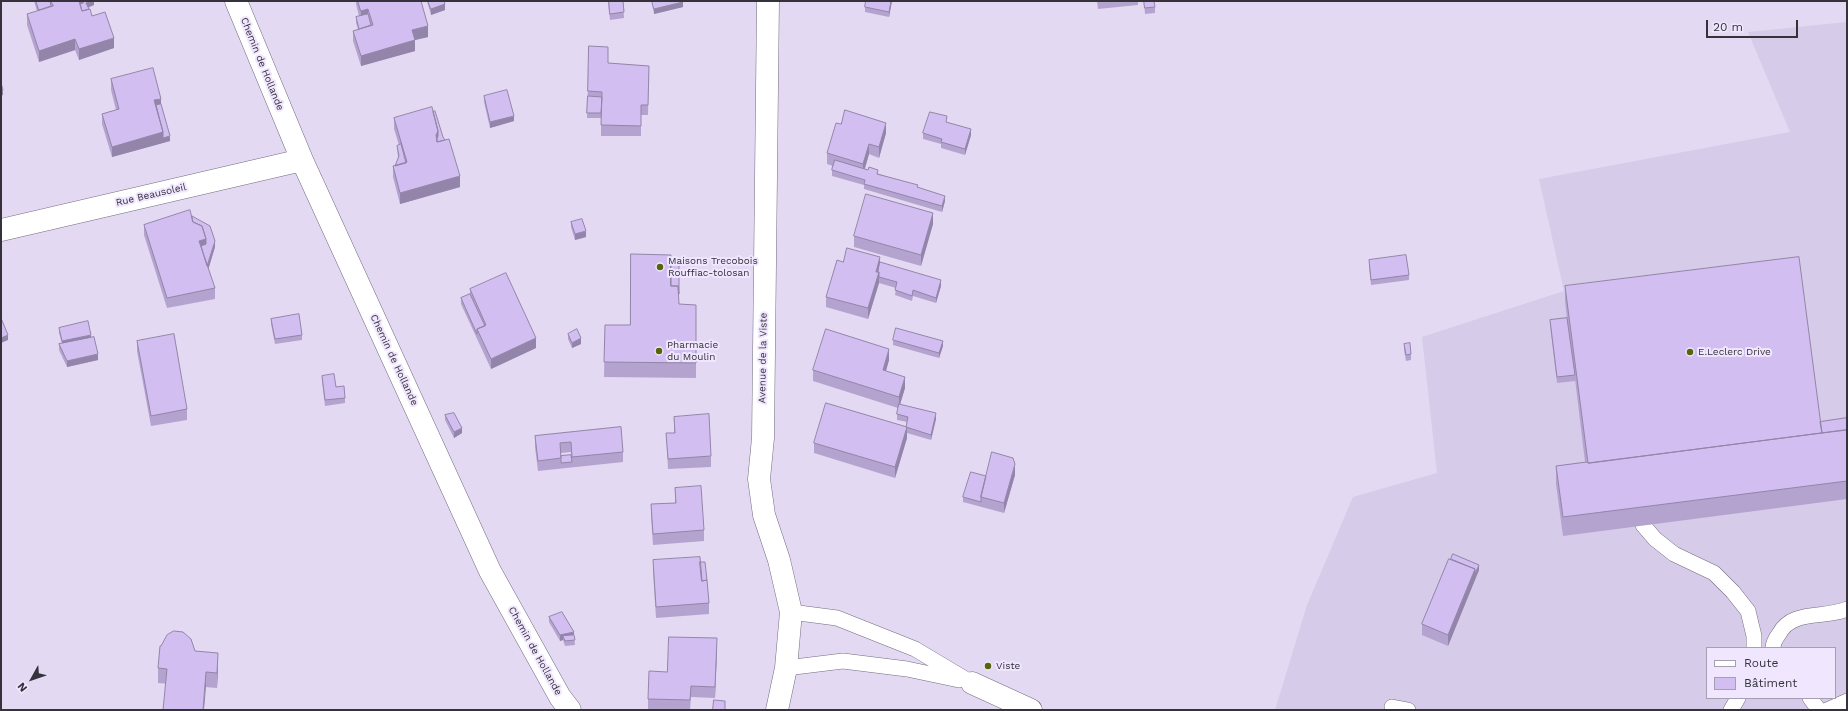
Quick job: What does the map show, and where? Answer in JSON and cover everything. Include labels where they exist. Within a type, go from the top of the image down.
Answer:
[{"type":"street","name":"Chemin de Hollande","points":[[236,1],[302,160],[490,571],[560,697],[570,710]]},
{"type":"street","name":"Avenue de la Viste","points":[[768,1],[763,438],[760,479],[764,515],[779,560],[791,612],[786,668],[777,710]]},
{"type":"street","name":"Rue Beausoleil","points":[[1,230],[302,160]]},
{"type":"street","points":[[972,683],[1031,710]]},
{"type":"lane","points":[[1655,499],[1640,501],[1643,525],[1655,539],[1674,554],[1714,572],[1733,592],[1748,611],[1754,636],[1754,647]]},
{"type":"lane","points":[[1773,647],[1773,644],[1782,627],[1792,619],[1847,609]]},
{"type":"lane","points":[[791,612],[837,618],[915,649],[972,683]]},
{"type":"lane","points":[[786,668],[843,661],[907,669],[972,683]]},
{"type":"lane","points":[[1730,710],[1737,699]]},
{"type":"lane","points":[[1811,699],[1819,710]]},
{"type":"lane","points":[[1827,710],[1847,702]]},
{"type":"lane","points":[[1392,708],[1408,710]]},
{"type":"shaded area","points":[[1847,22],[1847,710],[1275,710],[1307,605],[1353,497],[1437,473],[1422,337],[1564,291],[1539,179],[1790,132],[1748,32]]},
{"type":"building","points":[[36,1],[50,1],[51,6],[39,10]]},
{"type":"building","points":[[51,1],[79,1],[82,11],[90,9],[92,16],[105,12],[114,38],[79,49],[75,39],[39,51],[27,14],[53,6]]},
{"type":"building","points":[[83,1],[91,1],[86,3],[89,9],[82,11],[80,4],[83,3]]},
{"type":"building","points":[[358,1],[421,1],[428,26],[412,30],[415,40],[361,56],[353,31],[373,25],[368,9],[361,11]]},
{"type":"building","points":[[428,1],[444,1],[445,4],[431,9]]},
{"type":"building","points":[[609,1],[623,1],[624,12],[610,14]]},
{"type":"building","points":[[652,1],[683,1],[683,2],[654,9]]},
{"type":"building","points":[[866,1],[891,1],[889,12],[865,7]]},
{"type":"building","points":[[1144,1],[1154,1],[1155,7],[1145,8]]},
{"type":"building","points":[[368,14],[371,25],[359,29],[356,17]]},
{"type":"building","points":[[589,46],[608,47],[608,63],[649,66],[648,105],[641,105],[641,126],[601,125],[602,92],[588,91]]},
{"type":"building","points":[[153,68],[161,99],[154,100],[163,132],[112,147],[102,114],[119,109],[111,79]]},
{"type":"building","points":[[507,90],[514,116],[490,122],[484,96]]},
{"type":"building","points":[[588,96],[602,97],[601,113],[587,113]]},
{"type":"building","points":[[161,104],[170,136],[163,138],[163,132],[156,105]]},
{"type":"building","points":[[432,107],[438,131],[436,135],[437,142],[449,139],[460,176],[400,193],[393,166],[407,162],[394,118]]},
{"type":"building","points":[[845,110],[886,123],[879,147],[869,144],[863,164],[827,153],[836,123],[841,124]]},
{"type":"building","points":[[435,111],[445,140],[437,142],[438,131],[433,112]]},
{"type":"building","points":[[930,112],[947,116],[946,122],[971,129],[965,149],[941,142],[942,139],[923,133]]},
{"type":"building","points":[[401,144],[406,163],[395,166],[399,156],[397,146]]},
{"type":"building","points":[[835,160],[868,170],[869,167],[878,170],[877,174],[918,185],[917,187],[945,196],[942,206],[864,184],[865,180],[832,170]]},
{"type":"building","points":[[866,194],[933,213],[921,255],[854,236]]},
{"type":"building","points":[[190,210],[193,222],[202,226],[206,239],[199,241],[215,288],[167,298],[144,225]]},
{"type":"building","points":[[192,216],[210,226],[215,241],[207,266],[201,246],[206,244],[206,239],[202,226],[193,222]]},
{"type":"building","points":[[582,219],[586,231],[575,234],[571,222]]},
{"type":"building","points":[[847,248],[880,257],[876,272],[879,272],[868,308],[826,297],[837,260],[843,262]]},
{"type":"building","points":[[631,254],[671,255],[671,286],[678,286],[679,304],[696,305],[696,363],[604,362],[605,325],[630,325]]},
{"type":"building","points":[[1406,255],[1409,275],[1371,280],[1369,260]]},
{"type":"building","name":"E.Leclerc Drive","points":[[1799,257],[1822,433],[1588,463],[1565,286]]},
{"type":"building","points":[[880,262],[941,280],[936,298],[913,290],[912,296],[895,290],[897,282],[879,277],[878,272]]},
{"type":"building","points":[[671,264],[679,264],[679,294],[678,286],[671,286]]},
{"type":"building","points":[[506,273],[536,338],[491,359],[477,329],[486,325],[470,289]]},
{"type":"building","points":[[470,294],[485,326],[477,329],[477,334],[461,298]]},
{"type":"building","points":[[299,314],[302,335],[275,339],[271,319]]},
{"type":"building","points":[[1,318],[8,335],[1,338]]},
{"type":"building","points":[[1567,318],[1575,375],[1557,377],[1550,320]]},
{"type":"building","points":[[88,321],[91,335],[62,341],[59,328]]},
{"type":"building","points":[[896,328],[943,341],[939,353],[893,340]]},
{"type":"building","points":[[577,329],[581,338],[572,343],[568,334]]},
{"type":"building","points":[[826,329],[889,349],[883,370],[905,377],[899,397],[813,370]]},
{"type":"building","points":[[174,334],[187,409],[151,416],[137,341]]},
{"type":"building","points":[[94,337],[98,354],[67,361],[59,344]]},
{"type":"building","points":[[1410,343],[1411,354],[1406,355],[1404,344]]},
{"type":"building","points":[[334,374],[336,387],[344,386],[345,398],[325,400],[322,376]]},
{"type":"building","points":[[826,403],[907,427],[895,467],[814,443]]},
{"type":"building","points":[[899,404],[936,413],[931,435],[906,427],[908,417],[897,414]]},
{"type":"building","points":[[454,413],[462,428],[454,432],[445,415]]},
{"type":"building","points":[[709,414],[711,456],[668,459],[666,433],[675,433],[674,417]]},
{"type":"building","points":[[1847,418],[1847,430],[1822,433],[1820,422]]},
{"type":"building","points":[[621,427],[623,452],[572,457],[571,442],[560,443],[561,458],[538,461],[535,436]]},
{"type":"building","points":[[1847,430],[1847,481],[1563,517],[1556,466]]},
{"type":"building","points":[[992,452],[1013,458],[1015,464],[1004,503],[981,497]]},
{"type":"building","points":[[571,455],[572,462],[561,463],[561,456]]},
{"type":"building","points":[[971,472],[986,476],[981,502],[963,497]]},
{"type":"building","points":[[701,486],[704,530],[653,534],[651,504],[676,503],[675,488]]},
{"type":"building","points":[[1453,554],[1479,565],[1475,574],[1475,569],[1451,559]]},
{"type":"building","points":[[700,557],[702,581],[707,580],[709,603],[656,607],[653,560]]},
{"type":"building","points":[[1449,559],[1475,569],[1448,635],[1422,624]]},
{"type":"building","points":[[700,562],[705,562],[707,580],[702,581]]},
{"type":"building","points":[[562,612],[574,632],[560,635],[549,617]]},
{"type":"building","points":[[174,631],[183,632],[191,639],[195,651],[218,653],[217,673],[206,672],[203,710],[163,710],[167,669],[158,668],[160,646],[167,635]]},
{"type":"building","points":[[574,635],[575,640],[565,641],[563,636]]},
{"type":"building","points":[[669,637],[717,638],[715,687],[691,686],[690,700],[648,699],[649,671],[667,672]]},
{"type":"building","points":[[714,700],[725,701],[725,710],[713,710]]},
{"type":"place","name":"Maisons Trecobois Rouffiac-tolosan","points":[[660,267]]},
{"type":"place","name":"Pharmacie du Moulin","points":[[659,351]]},
{"type":"place","name":"E.Leclerc Drive","points":[[1690,352]]},
{"type":"place","name":"Viste","points":[[988,666]]}]
